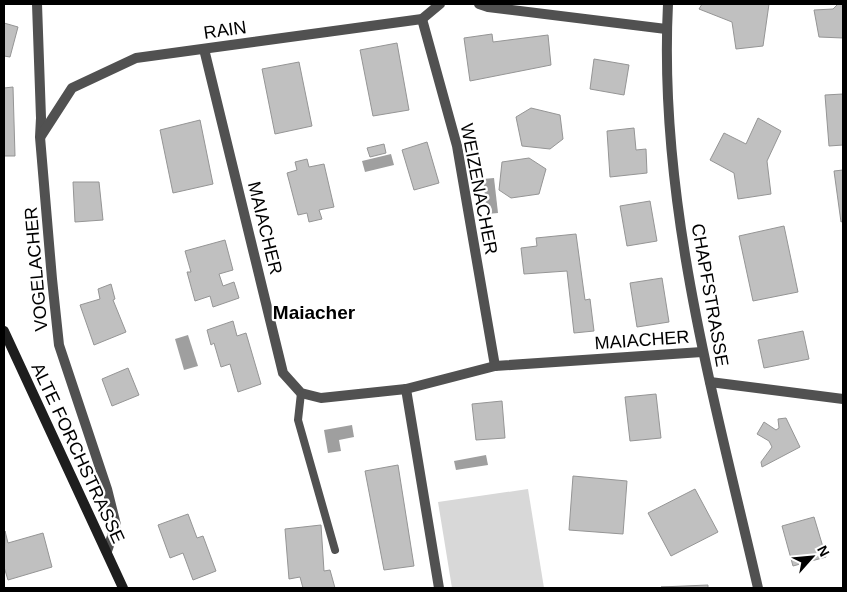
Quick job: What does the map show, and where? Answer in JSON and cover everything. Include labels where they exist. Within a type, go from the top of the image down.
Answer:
[{"type":"street","name":"VOGELACHER","points":[[36,4],[41,118],[40,137],[59,344],[107,489],[116,525],[107,551]]},
{"type":"street","points":[[422,19],[440,4]]},
{"type":"street","points":[[479,4],[488,7],[666,29]]},
{"type":"street","name":"CHAPFSTRASSE","points":[[668,4],[666,29],[667,87],[676,194],[702,352],[758,588]]},
{"type":"street","name":"RAIN","points":[[40,137],[72,88],[136,58],[422,19]]},
{"type":"street","name":"WEIZENACHER","points":[[422,19],[457,146],[495,366]]},
{"type":"street","name":"MAIACHER","points":[[204,49],[284,374],[301,393],[321,398],[406,389],[495,366],[702,352]]},
{"type":"street","name":"ALTE FORCHSTRASSE","points":[[4,331],[35,402],[123,588]]},
{"type":"street","points":[[710,382],[843,398]]},
{"type":"street","points":[[406,389],[439,588]]},
{"type":"lane","points":[[301,393],[298,420],[335,550]]},
{"type":"shaded area","points":[[391,154],[394,165],[365,172],[362,161]]},
{"type":"shaded area","points":[[494,178],[498,213],[487,214],[483,179]]},
{"type":"shaded area","points":[[188,335],[198,366],[184,370],[175,339]]},
{"type":"shaded area","points":[[352,425],[354,437],[339,440],[341,451],[328,453],[324,430]]},
{"type":"shaded area","points":[[486,455],[488,465],[456,470],[454,461]]},
{"type":"shaded area","points":[[528,489],[544,588],[452,588],[438,502]]},
{"type":"building","points":[[702,4],[769,4],[763,46],[736,49],[732,22],[699,9]]},
{"type":"building","points":[[838,4],[843,4],[843,38],[819,37],[814,10],[833,9]]},
{"type":"building","points":[[4,23],[18,27],[10,57],[4,56]]},
{"type":"building","points":[[492,34],[493,42],[548,35],[551,65],[470,81],[464,38]]},
{"type":"building","points":[[397,43],[409,110],[373,116],[360,50]]},
{"type":"building","points":[[594,59],[629,65],[624,95],[590,89]]},
{"type":"building","points":[[299,62],[312,126],[275,134],[262,69]]},
{"type":"building","points":[[13,87],[15,156],[4,156],[4,88]]},
{"type":"building","points":[[843,94],[843,145],[829,146],[825,95]]},
{"type":"building","points":[[531,108],[560,115],[563,139],[550,149],[522,146],[516,117]]},
{"type":"building","points":[[758,118],[781,131],[767,161],[771,194],[738,199],[734,173],[710,160],[724,133],[746,144]]},
{"type":"building","points":[[200,120],[213,184],[173,193],[160,130]]},
{"type":"building","points":[[634,128],[636,150],[646,149],[647,173],[610,177],[607,131]]},
{"type":"building","points":[[427,142],[439,183],[414,190],[402,150]]},
{"type":"building","points":[[384,144],[386,153],[370,157],[367,148]]},
{"type":"building","points":[[529,158],[546,169],[539,194],[511,198],[499,190],[502,162]]},
{"type":"building","points":[[307,159],[309,167],[324,164],[334,207],[319,210],[322,219],[309,222],[307,213],[298,215],[287,173],[297,170],[295,162]]},
{"type":"building","points":[[843,170],[843,221],[841,222],[834,171]]},
{"type":"building","points":[[73,182],[99,182],[103,220],[75,222]]},
{"type":"building","points":[[650,201],[657,241],[627,246],[620,206]]},
{"type":"building","points":[[784,226],[798,292],[753,301],[739,236]]},
{"type":"building","points":[[576,234],[585,300],[590,299],[594,331],[574,333],[567,271],[524,274],[521,248],[537,246],[536,238]]},
{"type":"building","points":[[225,240],[233,270],[219,274],[223,286],[234,282],[239,298],[213,307],[210,296],[195,301],[187,272],[191,272],[185,251]]},
{"type":"building","points":[[662,278],[669,322],[637,327],[630,283]]},
{"type":"building","points":[[111,284],[115,299],[113,300],[126,332],[94,345],[80,305],[100,299],[98,289]]},
{"type":"building","points":[[233,321],[237,336],[246,333],[261,384],[238,392],[230,364],[221,367],[214,343],[211,345],[207,330]]},
{"type":"building","points":[[803,331],[809,359],[764,368],[758,340]]},
{"type":"building","points":[[128,368],[139,395],[112,406],[102,379]]},
{"type":"building","points":[[656,394],[661,438],[630,441],[625,397]]},
{"type":"building","points":[[502,401],[505,438],[476,440],[472,404]]},
{"type":"building","points":[[786,418],[800,447],[762,467],[761,462],[772,447],[769,441],[757,434],[764,422],[776,430],[779,428],[778,419]]},
{"type":"building","points":[[398,465],[414,566],[384,570],[365,471]]},
{"type":"building","points":[[573,476],[627,481],[623,534],[569,530]]},
{"type":"building","points":[[695,489],[718,532],[671,556],[648,513]]},
{"type":"building","points":[[188,514],[197,538],[203,536],[216,571],[193,580],[183,553],[170,558],[158,525]]},
{"type":"building","points":[[814,517],[826,557],[793,566],[782,526]]},
{"type":"building","points":[[321,525],[324,571],[330,570],[335,588],[303,588],[300,577],[289,579],[285,529]]},
{"type":"building","points":[[5,531],[8,543],[43,533],[52,567],[8,580],[4,567]]},
{"type":"building","points":[[708,585],[708,588],[661,587]]},
{"type":"district","name":"Maiacher","points":[[314,312]]}]
